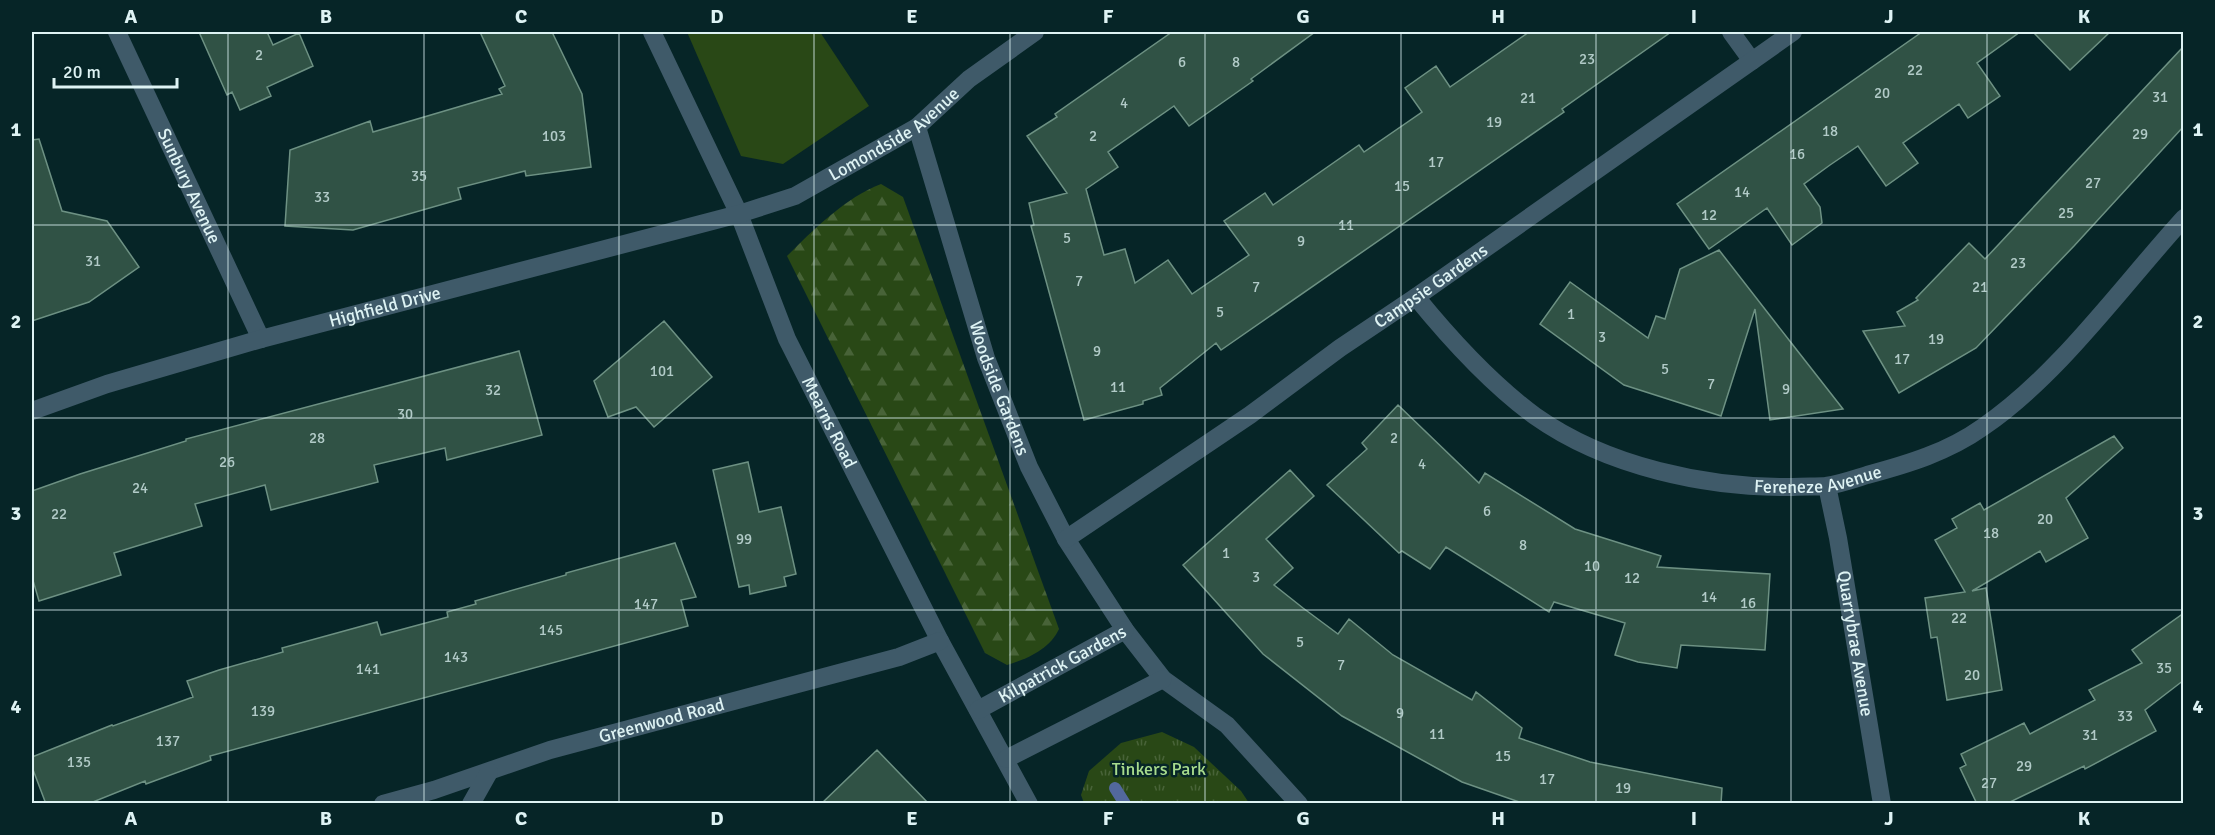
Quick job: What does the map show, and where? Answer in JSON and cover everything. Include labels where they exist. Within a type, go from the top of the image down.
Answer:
[{"type":"street","name":"Sunbury Avenue","points":[[117,32],[261,339]]},
{"type":"street","name":"Mearns Road","points":[[652,32],[739,214],[787,339],[940,641],[1029,804]]},
{"type":"street","name":"Lomondside Avenue","points":[[739,214],[795,196],[917,127],[969,79],[1035,32]]},
{"type":"street","points":[[1731,32],[1752,61]]},
{"type":"street","name":"Campsie Gardens","points":[[1066,539],[1250,415],[1340,348],[1793,32]]},
{"type":"street","name":"Woodside Gardens","points":[[917,127],[986,358],[1029,467],[1066,539],[1125,630]]},
{"type":"street","name":"Highfield Drive","points":[[32,411],[107,384],[261,339],[739,214]]},
{"type":"street","name":"Fereneze Avenue","points":[[1416,297],[1442,329],[1487,375],[1536,416],[1583,444],[1644,467],[1697,480],[1767,487],[1827,486],[1930,456],[1982,428],[2032,387],[2080,337],[2184,218]]},
{"type":"street","name":"Quarrybrae Avenue","points":[[1827,486],[1838,538],[1882,804]]},
{"type":"street","name":"Kilpatrick Gardens","points":[[978,710],[1125,630],[1163,679],[1227,725],[1299,804]]},
{"type":"street","name":"Greenwood Road","points":[[383,804],[489,772],[550,750],[889,660],[940,641]]},
{"type":"street","points":[[1006,759],[1163,679]]},
{"type":"street","points":[[471,804],[489,772]]},
{"type":"green space","points":[[687,32],[820,32],[869,106],[783,164],[741,156]]},
{"type":"green space","points":[[881,184],[903,197],[1059,629],[1044,648],[1007,665],[985,653],[787,256],[819,225],[843,206]]},
{"type":"green space","name":"Tinkers Park","points":[[1162,732],[1194,747],[1241,791],[1249,803],[1084,803],[1081,795],[1089,771],[1121,743]]},
{"type":"building","points":[[199,32],[267,32],[273,45],[299,33],[313,66],[267,87],[271,96],[240,110],[232,92],[227,95]]},
{"type":"building","points":[[480,32],[552,32],[582,94],[591,167],[526,176],[525,171],[458,188],[461,199],[353,230],[285,226],[290,150],[370,121],[373,132],[502,94],[499,89],[505,86]]},
{"type":"building","points":[[1172,32],[1315,32],[1251,79],[1253,81],[1189,126],[1174,106],[1108,152],[1118,167],[1086,189],[1104,255],[1125,249],[1135,283],[1168,260],[1192,294],[1249,255],[1224,221],[1265,193],[1273,205],[1359,145],[1364,152],[1422,112],[1405,88],[1436,66],[1450,87],[1529,32],[1671,32],[1562,109],[1564,112],[1221,350],[1216,343],[1160,388],[1162,395],[1143,401],[1143,404],[1084,420],[1031,226],[1034,225],[1029,203],[1067,193],[1027,136],[1057,117],[1055,114]]},
{"type":"building","points":[[1922,32],[2020,32],[1977,63],[2000,96],[1968,118],[1959,104],[1903,143],[1918,163],[1886,186],[1858,146],[1830,165],[1804,184],[1820,207],[1822,223],[1792,245],[1767,208],[1709,249],[1677,204]]},
{"type":"building","points":[[2033,32],[2110,32],[2070,70]]},
{"type":"building","points":[[2184,46],[2184,126],[1976,348],[1899,393],[1863,331],[1905,326],[1897,312],[1918,300],[1916,298],[1969,243],[1985,259]]},
{"type":"building","points":[[39,139],[62,211],[107,221],[139,267],[89,302],[32,321],[32,140]]},
{"type":"building","points":[[1719,250],[1843,409],[1770,420],[1755,309],[1721,416],[1624,385],[1540,324],[1570,282],[1648,338],[1656,316],[1665,319],[1680,269]]},
{"type":"building","points":[[664,321],[712,377],[654,427],[636,407],[608,417],[594,381]]},
{"type":"building","points":[[519,351],[542,435],[447,460],[445,448],[374,465],[378,482],[271,510],[265,485],[195,504],[202,526],[114,553],[121,575],[39,601],[32,577],[32,491],[186,441],[186,439]]},
{"type":"building","points":[[1398,405],[1479,483],[1485,473],[1575,529],[1661,556],[1657,567],[1770,574],[1765,650],[1681,645],[1677,668],[1638,662],[1615,655],[1625,623],[1554,602],[1549,612],[1446,547],[1430,569],[1402,551],[1399,553],[1327,485],[1367,449],[1362,443]]},
{"type":"building","points":[[2114,436],[2123,448],[2066,498],[2088,538],[2046,562],[2040,551],[1972,591],[1986,588],[2002,690],[1947,700],[1937,637],[1931,638],[1925,598],[1965,592],[1935,540],[1957,528],[1952,519],[1980,503],[1984,510]]},
{"type":"building","points":[[748,462],[759,512],[781,507],[796,574],[784,577],[786,586],[750,594],[749,585],[739,587],[713,470]]},
{"type":"building","points":[[1290,470],[1314,496],[1266,539],[1293,568],[1274,585],[1303,608],[1338,634],[1349,619],[1393,655],[1472,700],[1476,692],[1522,728],[1519,738],[1590,762],[1722,788],[1721,804],[1525,804],[1462,782],[1342,716],[1263,654],[1183,565]]},
{"type":"building","points":[[675,543],[696,597],[681,600],[688,626],[210,756],[211,760],[146,784],[145,781],[88,804],[46,804],[32,767],[32,757],[112,725],[193,697],[187,681],[283,652],[282,648],[377,622],[381,635],[448,617],[447,612],[476,604],[475,601]]},
{"type":"building","points":[[2184,613],[2184,680],[2145,710],[2156,731],[2085,769],[2084,766],[2006,804],[1977,804],[1960,768],[1966,765],[1961,754],[2024,723],[2030,734],[2095,700],[2089,690],[2142,663],[2132,650]]},
{"type":"building","points":[[877,750],[929,804],[821,804]]},
{"type":"waterway","points":[[1115,788],[1125,804]]}]
